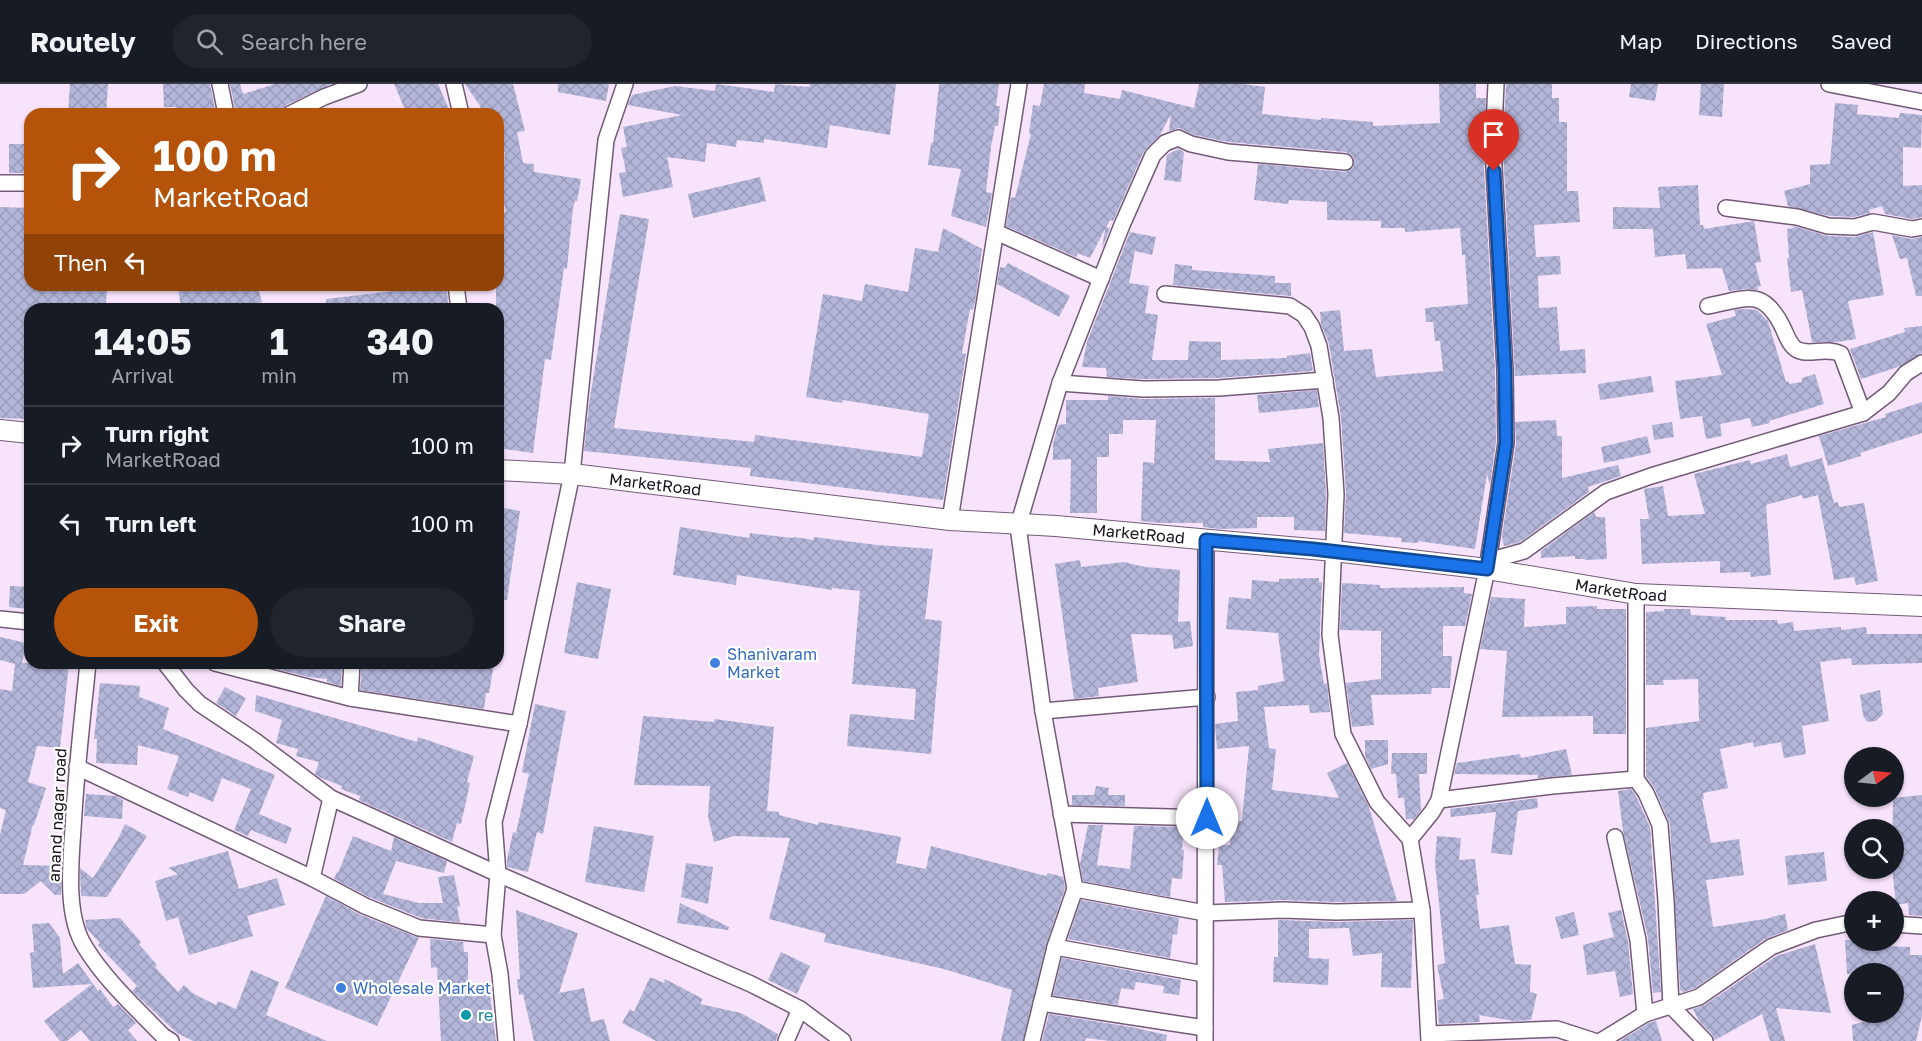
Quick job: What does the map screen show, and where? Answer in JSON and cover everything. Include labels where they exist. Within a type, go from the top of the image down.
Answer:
[{"type":"street","points":[[220,84],[225,108]]},
{"type":"street","points":[[454,84],[460,108]]},
{"type":"street","points":[[506,1041],[500,974],[493,935],[498,874],[494,822],[519,724],[572,474],[606,140],[624,84]]},
{"type":"street","points":[[950,520],[1020,84]]},
{"type":"street","points":[[1410,839],[1439,800],[1488,565],[1506,443],[1505,370],[1493,149],[1496,84]]},
{"type":"street","points":[[1829,84],[1852,86],[1922,102]]},
{"type":"street","points":[[302,108],[352,85]]},
{"type":"street","points":[[1032,1041],[1055,947],[1075,889],[1043,711],[1018,526],[1060,383],[1153,155],[1165,143],[1178,138],[1191,144],[1228,153],[1344,162]]},
{"type":"street","points":[[0,183],[24,183]]},
{"type":"street","points":[[1726,207],[1797,217],[1828,226],[1855,226],[1873,222],[1912,229],[1922,227]]},
{"type":"street","points":[[996,232],[1101,279]]},
{"type":"street","points":[[1165,294],[1290,306],[1304,315],[1320,346],[1331,418],[1336,494],[1330,635],[1343,734],[1377,802],[1410,839],[1422,909],[1429,1038],[1559,1035],[1594,1041]]},
{"type":"street","points":[[1708,306],[1748,298],[1761,299],[1777,315],[1791,346],[1804,352],[1826,349],[1841,354],[1863,413]]},
{"type":"street","points":[[1488,565],[1524,551],[1606,492],[1863,413],[1889,393],[1906,373],[1922,363]]},
{"type":"street","points":[[1060,383],[1143,389],[1219,388],[1325,380]]},
{"type":"street","points":[[0,430],[24,432]]},
{"type":"street","name":"MarketRoad","points":[[504,470],[572,474],[950,520],[1018,526],[1056,526],[1488,565],[1636,594],[1922,606]]},
{"type":"street","points":[[1041,1003],[1205,1035],[1206,540]]},
{"type":"street","points":[[1636,594],[1636,779],[1646,793],[1660,825],[1671,1006],[1705,1041]]},
{"type":"street","points":[[0,619],[24,621]]},
{"type":"street","name":"anand nagar road","points":[[87,669],[77,767],[70,878],[73,912],[84,946],[111,981],[163,1036],[171,1041]]},
{"type":"street","points":[[170,669],[200,704],[254,740],[331,798],[498,874],[751,984],[800,1010],[843,1041]]},
{"type":"street","points":[[239,669],[350,698],[519,724]]},
{"type":"street","points":[[350,698],[352,669]]},
{"type":"street","points":[[1043,711],[1207,697]]},
{"type":"street","points":[[77,767],[312,878],[365,906],[419,928],[493,935]]},
{"type":"street","points":[[1439,800],[1552,786],[1636,779]]},
{"type":"street","points":[[312,878],[331,798]]},
{"type":"street","points":[[1060,813],[1207,818]]},
{"type":"street","points":[[1615,837],[1638,940],[1645,1014]]},
{"type":"street","points":[[1075,889],[1205,913],[1422,909]]},
{"type":"street","points":[[1601,1041],[1645,1014],[1699,996],[1771,947],[1816,930],[1844,924]]},
{"type":"street","points":[[1904,925],[1922,926]]},
{"type":"street","points":[[1055,947],[1204,974]]},
{"type":"street","points":[[786,1041],[800,1010]]},
{"type":"building","points":[[70,84],[108,84],[106,108],[68,108]]},
{"type":"building","points":[[163,84],[210,84],[215,108],[164,107]]},
{"type":"building","points":[[230,84],[240,84],[243,94],[275,84],[331,84],[284,108],[235,108]]},
{"type":"building","points":[[394,84],[438,84],[448,108],[404,108]]},
{"type":"building","points":[[465,84],[513,84],[525,131],[517,132],[523,163],[534,164],[534,172],[581,179],[577,201],[573,207],[567,269],[564,268],[551,360],[545,359],[533,453],[504,449],[504,303],[496,303],[496,291],[504,291],[504,212],[506,212],[504,202],[504,108],[480,108]]},
{"type":"building","points":[[558,84],[609,84],[606,101],[558,92]]},
{"type":"building","points":[[716,84],[774,92],[775,84],[809,87],[810,84],[896,84],[890,135],[830,125],[827,148],[764,139],[764,143],[737,140],[736,147],[707,143],[705,162],[667,157],[673,187],[623,197],[619,173],[626,172],[621,148],[627,147],[623,127],[682,115],[628,105],[632,95],[675,86],[715,91]]},
{"type":"building","points":[[939,84],[999,84],[996,106],[1000,106],[998,126],[995,126],[991,147],[986,192],[992,193],[986,227],[951,216],[961,169],[928,165],[931,143],[933,143]]},
{"type":"building","points":[[1044,84],[1085,84],[1084,93],[1120,99],[1122,90],[1194,108],[1199,84],[1243,84],[1265,87],[1262,114],[1373,122],[1373,126],[1440,123],[1439,84],[1476,84],[1476,98],[1486,98],[1483,150],[1495,370],[1496,442],[1490,485],[1487,474],[1475,549],[1418,541],[1418,543],[1401,542],[1402,538],[1344,533],[1346,493],[1341,417],[1329,344],[1321,324],[1320,312],[1340,310],[1344,351],[1372,349],[1376,377],[1443,371],[1440,341],[1435,341],[1433,322],[1426,322],[1425,308],[1468,304],[1465,255],[1462,255],[1460,228],[1405,232],[1405,228],[1381,228],[1381,221],[1327,220],[1327,202],[1289,200],[1288,204],[1254,200],[1258,164],[1345,172],[1353,167],[1354,158],[1346,152],[1229,142],[1194,135],[1179,128],[1169,131],[1171,114],[1160,135],[1144,151],[1113,221],[1110,220],[1106,227],[1110,228],[1102,249],[1105,229],[1090,258],[1078,253],[1076,257],[1006,226],[1011,197],[1015,198],[1031,134],[1029,133],[1033,105],[1040,106]]},
{"type":"building","points":[[1506,84],[1552,84],[1552,98],[1559,98],[1559,122],[1567,122],[1567,191],[1578,191],[1580,222],[1534,225],[1536,257],[1560,256],[1561,274],[1538,276],[1539,308],[1557,307],[1560,351],[1585,349],[1586,373],[1515,376],[1503,149]]},
{"type":"building","points":[[1631,84],[1658,84],[1655,101],[1629,97]]},
{"type":"building","points":[[1701,84],[1724,84],[1722,117],[1699,115]]},
{"type":"building","points":[[1835,103],[1858,105],[1857,114],[1899,118],[1900,113],[1922,115],[1921,148],[1903,147],[1903,186],[1922,185],[1922,217],[1912,219],[1885,214],[1882,206],[1869,210],[1870,213],[1854,217],[1830,216],[1788,206],[1784,191],[1810,184],[1810,165],[1830,164]]},
{"type":"building","points":[[9,144],[24,144],[24,173],[9,173]]},
{"type":"building","points":[[1178,149],[1184,152],[1181,182],[1164,180],[1167,155]]},
{"type":"building","points":[[760,177],[766,201],[693,218],[688,194]]},
{"type":"building","points":[[1698,185],[1700,225],[1703,225],[1704,229],[1754,221],[1761,262],[1755,263],[1761,286],[1757,287],[1758,290],[1729,291],[1722,268],[1687,269],[1685,254],[1655,257],[1653,229],[1613,229],[1613,207],[1660,208],[1658,187]]},
{"type":"building","points":[[0,207],[24,208],[24,291],[107,291],[106,303],[24,303],[24,419],[0,418]]},
{"type":"building","points":[[620,214],[649,219],[614,428],[754,442],[755,435],[922,457],[929,414],[843,400],[842,403],[806,397],[823,294],[862,301],[865,284],[908,292],[915,248],[938,252],[943,228],[982,249],[976,296],[973,310],[970,309],[962,353],[966,354],[943,500],[750,476],[751,468],[584,451],[589,404]]},
{"type":"building","points":[[1793,226],[1828,236],[1855,237],[1873,232],[1884,295],[1848,301],[1856,339],[1812,342],[1802,290],[1791,292],[1787,258],[1789,258],[1787,229],[1794,228]]},
{"type":"building","points":[[1130,232],[1156,237],[1152,255],[1135,251],[1129,283],[1149,286],[1145,313],[1158,315],[1152,360],[1188,360],[1189,341],[1221,342],[1221,360],[1287,358],[1287,356],[1310,353],[1313,371],[1219,378],[1143,379],[1107,377],[1106,368],[1082,367],[1087,342]]},
{"type":"building","points":[[1892,235],[1911,239],[1922,237],[1922,296],[1916,296],[1907,258],[1900,259]]},
{"type":"building","points":[[1008,263],[1070,296],[1059,317],[997,284],[1000,267],[1005,268]]},
{"type":"building","points":[[1175,264],[1192,266],[1192,270],[1275,276],[1275,283],[1291,283],[1291,296],[1173,285]]},
{"type":"building","points":[[179,291],[259,291],[262,302],[258,303],[180,303]]},
{"type":"building","points":[[393,291],[447,291],[448,303],[326,303],[326,299]]},
{"type":"building","points":[[1734,310],[1757,310],[1768,321],[1786,382],[1789,381],[1789,384],[1802,382],[1802,378],[1815,374],[1824,404],[1752,427],[1750,418],[1720,424],[1722,436],[1706,439],[1702,416],[1680,419],[1675,381],[1722,375],[1706,324],[1736,316]]},
{"type":"building","points":[[1922,326],[1922,353],[1898,367],[1861,379],[1850,349],[1905,332],[1904,328]]},
{"type":"building","points":[[1651,376],[1654,392],[1600,400],[1598,384]]},
{"type":"building","points":[[1317,390],[1319,407],[1259,413],[1257,395]]},
{"type":"building","points":[[1108,396],[1143,399],[1215,398],[1215,460],[1270,462],[1268,449],[1323,443],[1326,494],[1325,531],[1294,530],[1294,517],[1257,517],[1257,528],[1219,529],[1203,527],[1203,523],[1141,521],[1143,462],[1154,463],[1156,420],[1123,420],[1123,434],[1109,434],[1109,457],[1097,457],[1097,513],[1070,513],[1071,459],[1053,460],[1053,444],[1058,425],[1066,424],[1066,400],[1108,400]]},
{"type":"building","points":[[1922,402],[1922,433],[1828,466],[1819,436],[1886,417],[1885,414]]},
{"type":"building","points":[[1556,420],[1557,436],[1562,436],[1562,478],[1618,465],[1621,476],[1588,487],[1589,492],[1520,542],[1504,546],[1502,536],[1516,444],[1515,422]]},
{"type":"building","points":[[1672,422],[1674,437],[1654,440],[1652,425]]},
{"type":"building","points":[[1647,436],[1651,453],[1604,463],[1601,447]]},
{"type":"building","points":[[1787,454],[1790,467],[1822,458],[1834,503],[1838,502],[1839,507],[1864,503],[1878,581],[1856,585],[1854,577],[1834,580],[1818,495],[1803,499],[1802,495],[1766,505],[1771,575],[1751,577],[1750,572],[1720,573],[1720,561],[1642,564],[1640,519],[1649,519],[1644,489],[1663,486],[1668,516],[1705,514],[1694,474],[1750,460],[1751,464]]},
{"type":"building","points":[[504,508],[520,511],[507,600],[504,600]]},
{"type":"building","points":[[1594,512],[1596,517],[1605,517],[1607,559],[1585,560],[1575,559],[1575,556],[1541,558],[1541,551]]},
{"type":"building","points":[[680,527],[749,538],[750,533],[933,549],[925,619],[942,621],[931,754],[847,746],[850,714],[914,720],[916,689],[852,684],[860,591],[832,588],[832,590],[737,575],[736,585],[673,575]]},
{"type":"building","points":[[1080,560],[1081,567],[1124,562],[1145,567],[1180,570],[1178,622],[1190,621],[1193,646],[1174,649],[1172,635],[1131,634],[1138,682],[1098,688],[1099,696],[1074,699],[1055,564]]},
{"type":"building","points":[[1319,578],[1319,582],[1322,582],[1319,655],[1324,684],[1327,683],[1330,712],[1310,713],[1309,705],[1264,707],[1269,748],[1276,749],[1272,790],[1339,798],[1327,773],[1347,763],[1369,807],[1397,901],[1225,902],[1222,865],[1217,865],[1219,845],[1230,845],[1229,821],[1242,821],[1249,746],[1217,749],[1215,724],[1238,721],[1236,692],[1258,690],[1258,686],[1284,681],[1278,633],[1226,629],[1229,597],[1251,599],[1252,580],[1279,582],[1279,579]]},
{"type":"building","points":[[577,582],[611,589],[598,659],[564,653]]},
{"type":"building","points":[[1342,583],[1380,585],[1380,588],[1464,587],[1464,593],[1472,594],[1465,626],[1443,626],[1443,656],[1452,656],[1450,688],[1432,688],[1431,694],[1371,695],[1374,725],[1352,727],[1346,683],[1381,679],[1381,631],[1340,630]]},
{"type":"building","points":[[10,586],[24,587],[24,608],[9,607]]},
{"type":"building","points":[[1491,597],[1525,599],[1524,627],[1566,624],[1566,607],[1597,606],[1597,609],[1626,609],[1626,734],[1593,734],[1593,716],[1502,717],[1507,651],[1480,649]]},
{"type":"building","points":[[1664,609],[1690,609],[1691,615],[1726,617],[1725,620],[1777,620],[1778,624],[1793,622],[1794,631],[1866,627],[1867,634],[1922,634],[1922,663],[1852,665],[1851,658],[1820,662],[1829,721],[1802,726],[1806,754],[1784,758],[1781,742],[1754,747],[1753,742],[1720,749],[1728,788],[1703,793],[1704,799],[1702,799],[1711,843],[1739,839],[1744,875],[1706,880],[1713,927],[1785,914],[1788,930],[1765,939],[1695,988],[1683,992],[1680,990],[1670,824],[1655,789],[1646,776],[1646,728],[1699,721],[1698,679],[1663,680],[1664,685],[1646,685],[1646,612],[1664,611]]},
{"type":"building","points":[[0,637],[24,643],[22,663],[24,663],[24,669],[68,669],[60,748],[37,746],[28,782],[46,788],[33,824],[23,865],[61,866],[61,895],[55,895],[41,881],[24,894],[0,894],[0,835],[6,810],[0,808],[0,689],[12,691],[15,664],[0,660]]},
{"type":"building","points":[[276,669],[342,669],[341,686],[327,682],[327,679]]},
{"type":"building","points":[[362,669],[493,669],[484,709],[360,690]]},
{"type":"building","points":[[100,683],[140,686],[139,697],[169,708],[163,729],[275,775],[259,814],[292,828],[286,844],[251,830],[248,836],[234,830],[251,789],[222,778],[213,802],[190,792],[188,797],[167,789],[179,756],[138,745],[137,765],[96,763],[97,739],[94,739]]},
{"type":"building","points":[[225,687],[246,698],[236,716],[216,703]]},
{"type":"building","points":[[1880,690],[1883,714],[1876,721],[1867,722],[1863,715],[1860,695]]},
{"type":"building","points":[[256,695],[417,742],[418,737],[474,756],[467,782],[470,783],[461,824],[457,823],[452,842],[359,800],[360,796],[341,789],[342,786],[315,774],[319,762],[296,756],[298,749],[276,743],[282,720],[255,711]]},
{"type":"building","points":[[535,704],[566,711],[543,834],[537,832],[528,872],[507,867],[507,860],[513,832],[516,833],[529,774],[522,772]]},
{"type":"building","points":[[643,716],[714,722],[715,719],[774,727],[767,811],[779,812],[779,815],[818,825],[819,822],[901,837],[896,863],[926,869],[931,846],[1046,876],[1048,873],[1063,877],[1065,888],[1046,945],[1023,1041],[1001,1041],[1012,990],[944,969],[824,942],[826,934],[769,919],[790,838],[734,836],[714,842],[708,816],[710,786],[634,785]]},
{"type":"building","points":[[1365,740],[1388,740],[1388,764],[1371,769],[1365,756]]},
{"type":"building","points":[[1566,749],[1572,775],[1538,778],[1538,775],[1454,774],[1457,763],[1520,754],[1521,758]]},
{"type":"building","points":[[1392,753],[1427,753],[1427,774],[1419,774],[1421,810],[1414,819],[1406,819],[1404,798],[1398,798],[1396,774],[1391,774]]},
{"type":"building","points":[[1096,786],[1109,788],[1108,795],[1125,795],[1125,806],[1072,805],[1072,795],[1094,795]]},
{"type":"building","points":[[1631,789],[1650,827],[1661,992],[1653,993],[1648,938],[1623,831],[1618,791]]},
{"type":"building","points":[[86,794],[116,796],[123,800],[122,819],[84,816]]},
{"type":"building","points":[[1922,795],[1922,916],[1909,915],[1908,903],[1904,904],[1904,891],[1894,891],[1893,879],[1904,879],[1904,819],[1893,819],[1893,807],[1904,807],[1904,797]]},
{"type":"building","points":[[1537,798],[1538,808],[1518,811],[1512,855],[1491,853],[1496,812],[1451,817],[1450,809]]},
{"type":"building","points":[[125,824],[147,836],[107,897],[81,896],[80,868],[93,878]]},
{"type":"building","points":[[1088,825],[1103,825],[1097,865],[1130,869],[1134,826],[1184,827],[1182,879],[1172,878],[1170,897],[1083,881],[1080,864]]},
{"type":"building","points":[[594,826],[654,836],[644,892],[585,882]]},
{"type":"building","points":[[353,836],[391,851],[394,837],[447,861],[444,873],[396,861],[383,894],[419,903],[443,903],[438,877],[454,875],[460,906],[457,907],[460,922],[429,919],[429,917],[428,919],[421,918],[369,897],[334,879]]},
{"type":"building","points":[[1437,836],[1461,838],[1459,860],[1475,859],[1480,929],[1509,925],[1515,964],[1531,965],[1530,992],[1537,994],[1531,1020],[1514,1021],[1479,1015],[1480,1022],[1439,1024],[1437,1000],[1444,999],[1437,965],[1445,963],[1435,863]]},
{"type":"building","points":[[228,851],[239,889],[277,878],[285,905],[247,916],[253,936],[189,955],[178,917],[166,921],[155,881],[178,874],[168,868]]},
{"type":"building","points":[[1824,852],[1827,881],[1788,885],[1785,856]]},
{"type":"building","points":[[686,863],[713,867],[708,904],[681,897]]},
{"type":"building","points":[[326,896],[361,915],[419,938],[377,1026],[285,988]]},
{"type":"building","points":[[1081,900],[1179,918],[1177,935],[1173,934],[1170,958],[1068,939]]},
{"type":"building","points":[[680,903],[729,927],[728,930],[677,923]]},
{"type":"building","points":[[516,910],[578,933],[559,993],[584,988],[591,1022],[604,1019],[610,1041],[534,1041],[523,994],[519,995]]},
{"type":"building","points":[[1621,910],[1628,942],[1633,994],[1620,997],[1615,971],[1587,975],[1583,945],[1614,937],[1608,913]]},
{"type":"building","points":[[1574,912],[1579,935],[1561,939],[1555,917]]},
{"type":"building","points":[[120,918],[141,942],[139,944],[157,965],[155,967],[178,992],[184,985],[194,994],[216,1005],[218,1001],[236,1009],[251,970],[279,982],[266,1015],[327,1041],[193,1041],[177,1033],[132,991],[137,986],[98,945],[100,943],[87,929],[85,920]]},
{"type":"building","points":[[1278,920],[1336,922],[1413,920],[1411,988],[1381,987],[1382,953],[1353,956],[1349,928],[1309,929],[1309,958],[1329,959],[1328,985],[1273,982],[1274,957],[1278,957]]},
{"type":"building","points":[[49,923],[60,938],[63,974],[78,963],[113,1007],[118,1004],[136,1023],[128,1030],[137,1041],[90,1041],[81,1030],[67,1041],[60,1041],[44,1021],[92,984],[33,988],[30,953],[34,952],[32,924]]},
{"type":"building","name":"re","points":[[430,939],[463,942],[464,952],[468,952],[468,988],[489,987],[496,1041],[441,1041],[437,967],[431,968]]},
{"type":"building","points":[[1815,944],[1831,1013],[1776,1008],[1785,1041],[1770,1041],[1762,1014],[1715,1040],[1699,1021],[1693,1009],[1705,1005],[1776,956]]},
{"type":"building","points":[[1904,947],[1910,947],[1910,955],[1922,955],[1922,1016],[1916,1041],[1853,1041],[1852,1025],[1904,1023],[1904,963],[1846,963],[1846,951],[1904,951]]},
{"type":"building","points":[[781,952],[810,966],[797,994],[768,980]]},
{"type":"building","points":[[1062,958],[1181,980],[1179,995],[1163,993],[1164,986],[1136,982],[1134,990],[1121,988],[1118,1005],[1053,995]]},
{"type":"building","points":[[650,977],[664,983],[665,979],[703,999],[700,1004],[741,1013],[778,1034],[776,1041],[656,1041],[622,1023],[630,1009],[634,1012]]},
{"type":"building","points":[[1049,1014],[1167,1035],[1166,1041],[1110,1041],[1086,1038],[1085,1041],[1042,1041]]},
{"type":"building","points":[[1656,1021],[1662,1041],[1620,1041],[1649,1023]]},
{"type":"place","name":"Shanivaram Market","points":[[715,663]]},
{"type":"place","name":"Wholesale Market","points":[[341,988]]},
{"type":"place","name":"re","points":[[466,1015]]},
{"type":"route","points":[[1207,818],[1206,540],[1313,549],[1487,569],[1506,443],[1505,370],[1494,171]]}]
